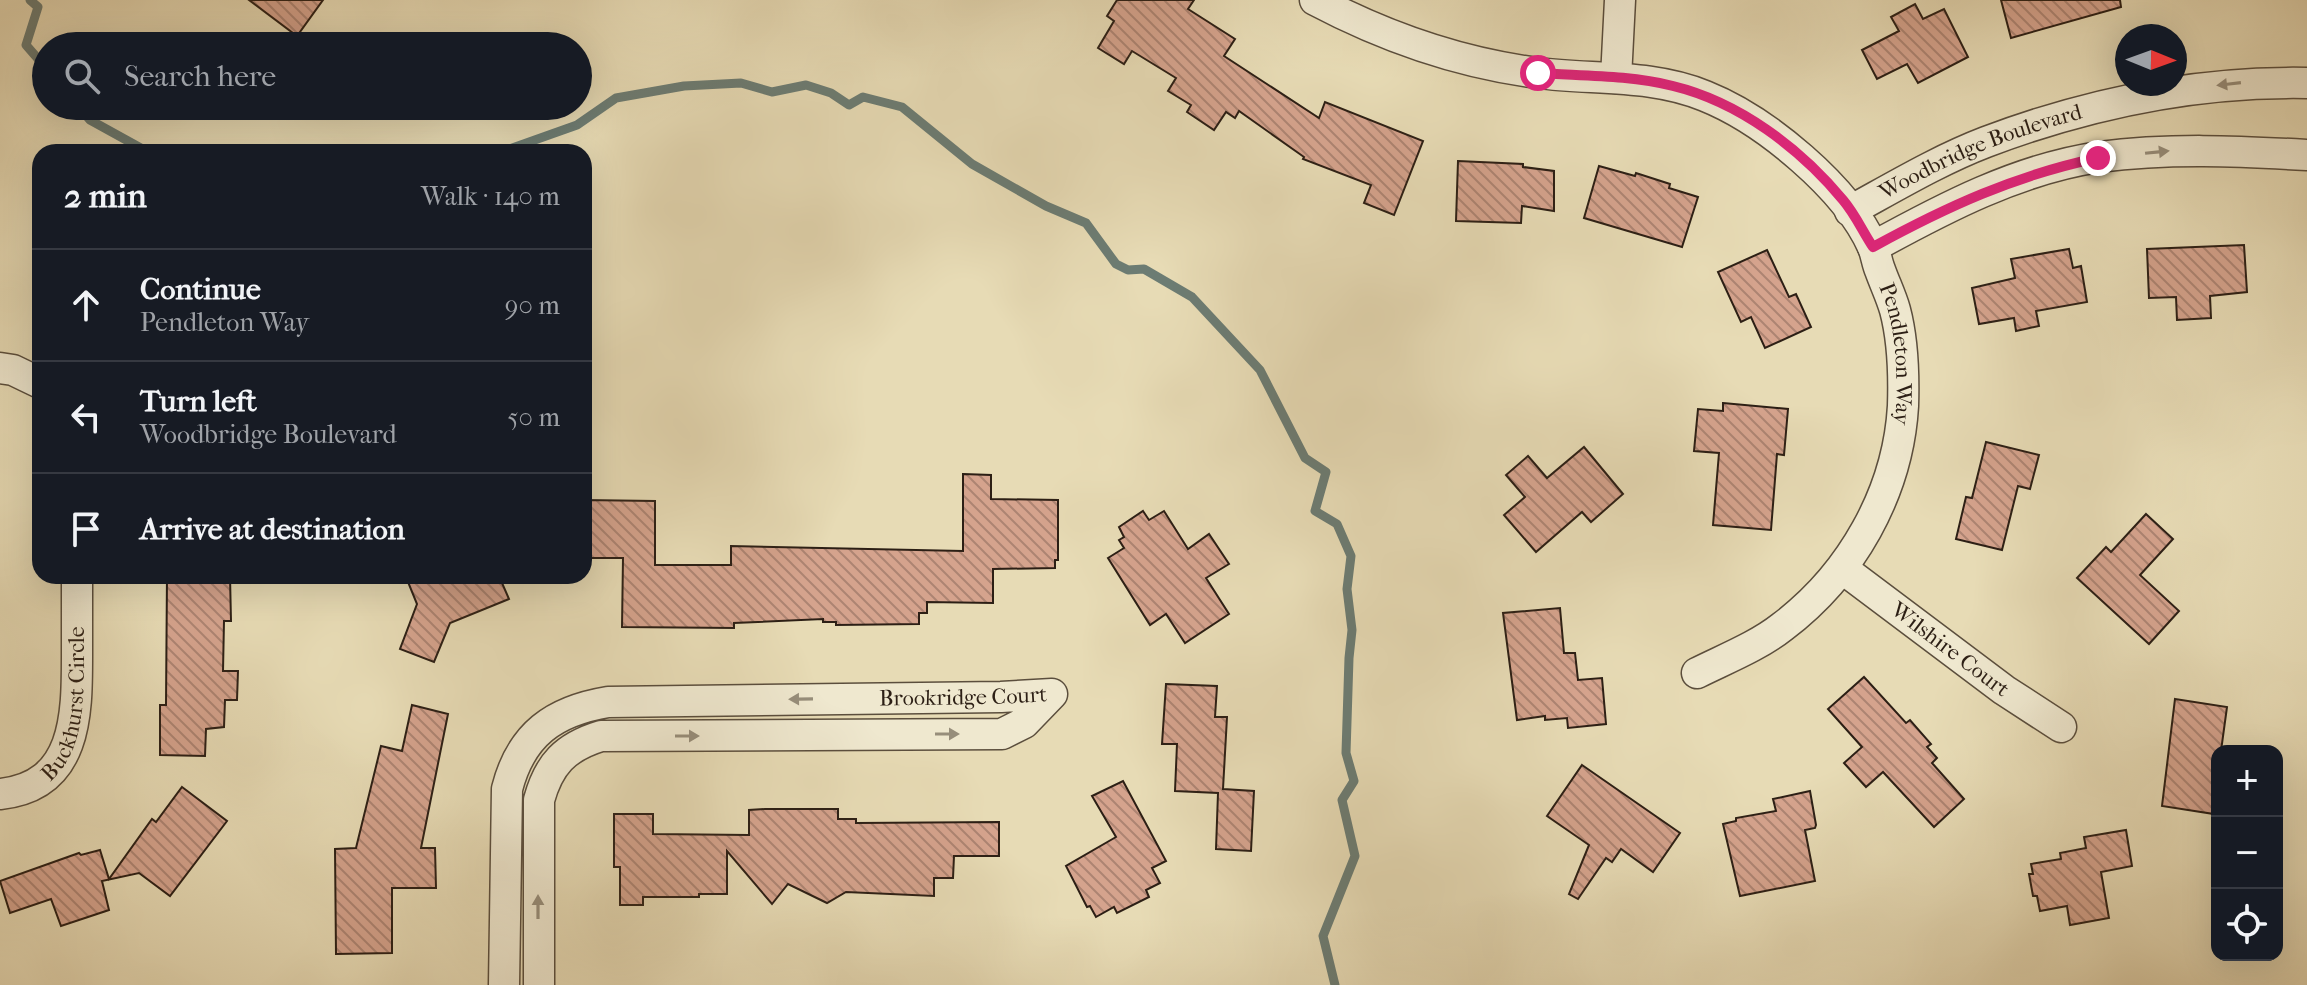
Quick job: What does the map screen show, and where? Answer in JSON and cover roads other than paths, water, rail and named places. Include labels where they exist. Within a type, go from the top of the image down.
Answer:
[{"type":"street","name":"Pendleton Way","points":[[1315,0],[1381,32],[1462,58],[1538,73],[1616,78],[1672,86],[1705,95],[1752,119],[1800,157],[1850,211],[1873,247],[1896,314],[1904,384],[1902,417],[1893,466],[1882,498],[1843,569],[1818,596],[1781,629],[1697,673]]},
{"type":"street","points":[[1616,78],[1620,0]]},
{"type":"street","name":"Woodbridge Boulevard","points":[[1850,211],[1985,143],[2079,112],[2170,91],[2250,82],[2307,83]]},
{"type":"street","name":"Woodbridge Boulevard","points":[[1873,247],[1930,216],[1997,186],[2056,167],[2098,158],[2171,150],[2307,155]]},
{"type":"street","points":[[0,368],[32,377]]},
{"type":"street","name":"Wilshire Court","points":[[1843,569],[2004,690],[2061,727]]},
{"type":"street","name":"Buckhurst Circle","points":[[0,794],[41,779],[64,754],[71,739],[77,710],[77,584]]},
{"type":"street","name":"Brookridge Court","points":[[504,985],[505,820],[511,773],[526,743],[550,721],[583,707],[608,702],[1052,694],[1024,723],[1002,734],[601,736],[581,742],[552,766],[539,800],[539,985]]},
{"type":"street","name":"Brookridge Court","points":[[852,698],[852,735]]},
{"type":"street","points":[[648,702],[650,736]]},
{"type":"street","points":[[505,820],[539,820]]},
{"type":"waterway","points":[[30,0],[38,7],[26,45],[32,52]]},
{"type":"waterway","points":[[592,115],[616,98],[684,86],[741,83],[772,92],[806,85],[831,93],[849,105],[863,97],[902,107],[972,164],[1046,206],[1086,223],[1116,264],[1128,270],[1144,269],[1192,297],[1260,370],[1305,458],[1326,472],[1315,511],[1337,524],[1351,556],[1347,589],[1352,630],[1346,753],[1354,781],[1342,800],[1355,856],[1323,936],[1335,985]]},
{"type":"waterway","points":[[90,120],[134,144]]},
{"type":"waterway","points":[[524,144],[584,120]]}]
